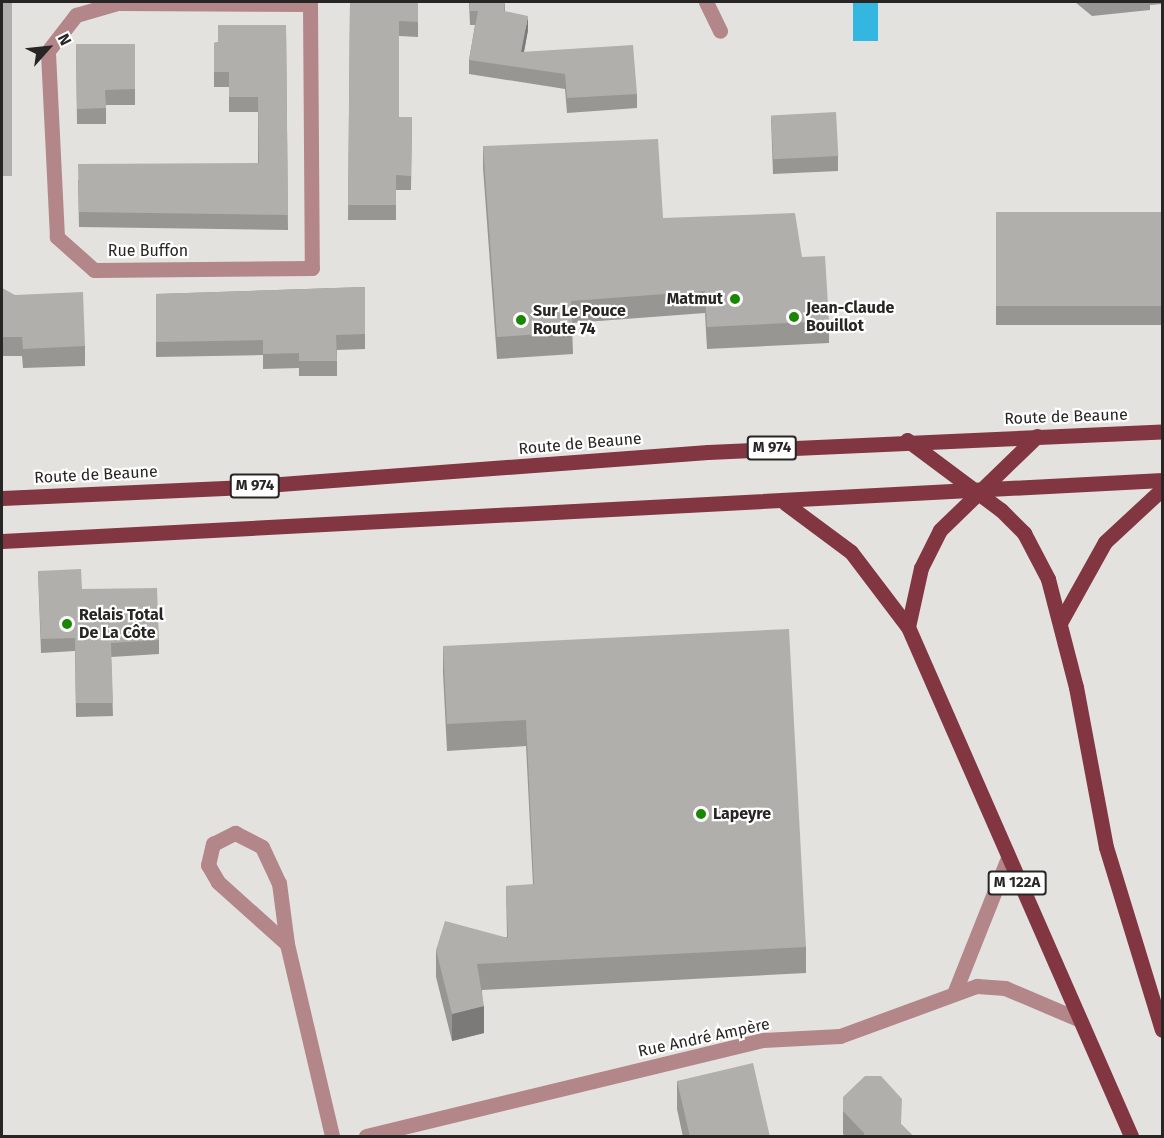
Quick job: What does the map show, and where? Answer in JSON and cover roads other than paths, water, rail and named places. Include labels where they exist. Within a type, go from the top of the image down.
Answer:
[{"type":"main road","name":"Route de Beaune","points":[[2,498],[907,440],[1162,431]]},
{"type":"main road","points":[[908,627],[926,558],[940,530],[976,491],[1037,436]]},
{"type":"main road","points":[[907,440],[976,491],[1028,539],[1060,621],[1106,847],[1162,1030]]},
{"type":"main road","points":[[2,541],[785,503],[1162,480]]},
{"type":"main road","points":[[1060,621],[1105,542],[1162,489]]},
{"type":"main road","name":"M 122A","points":[[785,503],[851,552],[908,627],[1007,860],[1131,1137]]},
{"type":"street","points":[[706,2],[720,31]]},
{"type":"street","name":"Rue Buffon","points":[[117,3],[310,3],[312,268],[94,270],[57,237],[48,51],[76,15],[117,3]]},
{"type":"street","points":[[287,944],[218,882],[208,865],[213,844],[235,834],[262,847],[279,883],[287,944],[332,1137]]},
{"type":"street","points":[[955,991],[1007,860]]},
{"type":"street","name":"Rue André Ampère","points":[[366,1137],[763,1040],[840,1036],[903,1016],[955,991],[1005,988],[1078,1018]]},
{"type":"water","points":[[853,2],[878,2],[878,41],[853,41]]},
{"type":"place","name":"Matmut","points":[[735,299]]},
{"type":"place","name":"Jean-Claude Bouillot","points":[[794,317]]},
{"type":"place","name":"Sur Le Pouce Route 74","points":[[521,320]]},
{"type":"place","name":"Relais Total De La Côte","points":[[67,624]]},
{"type":"place","name":"Lapeyre","points":[[701,814]]}]
